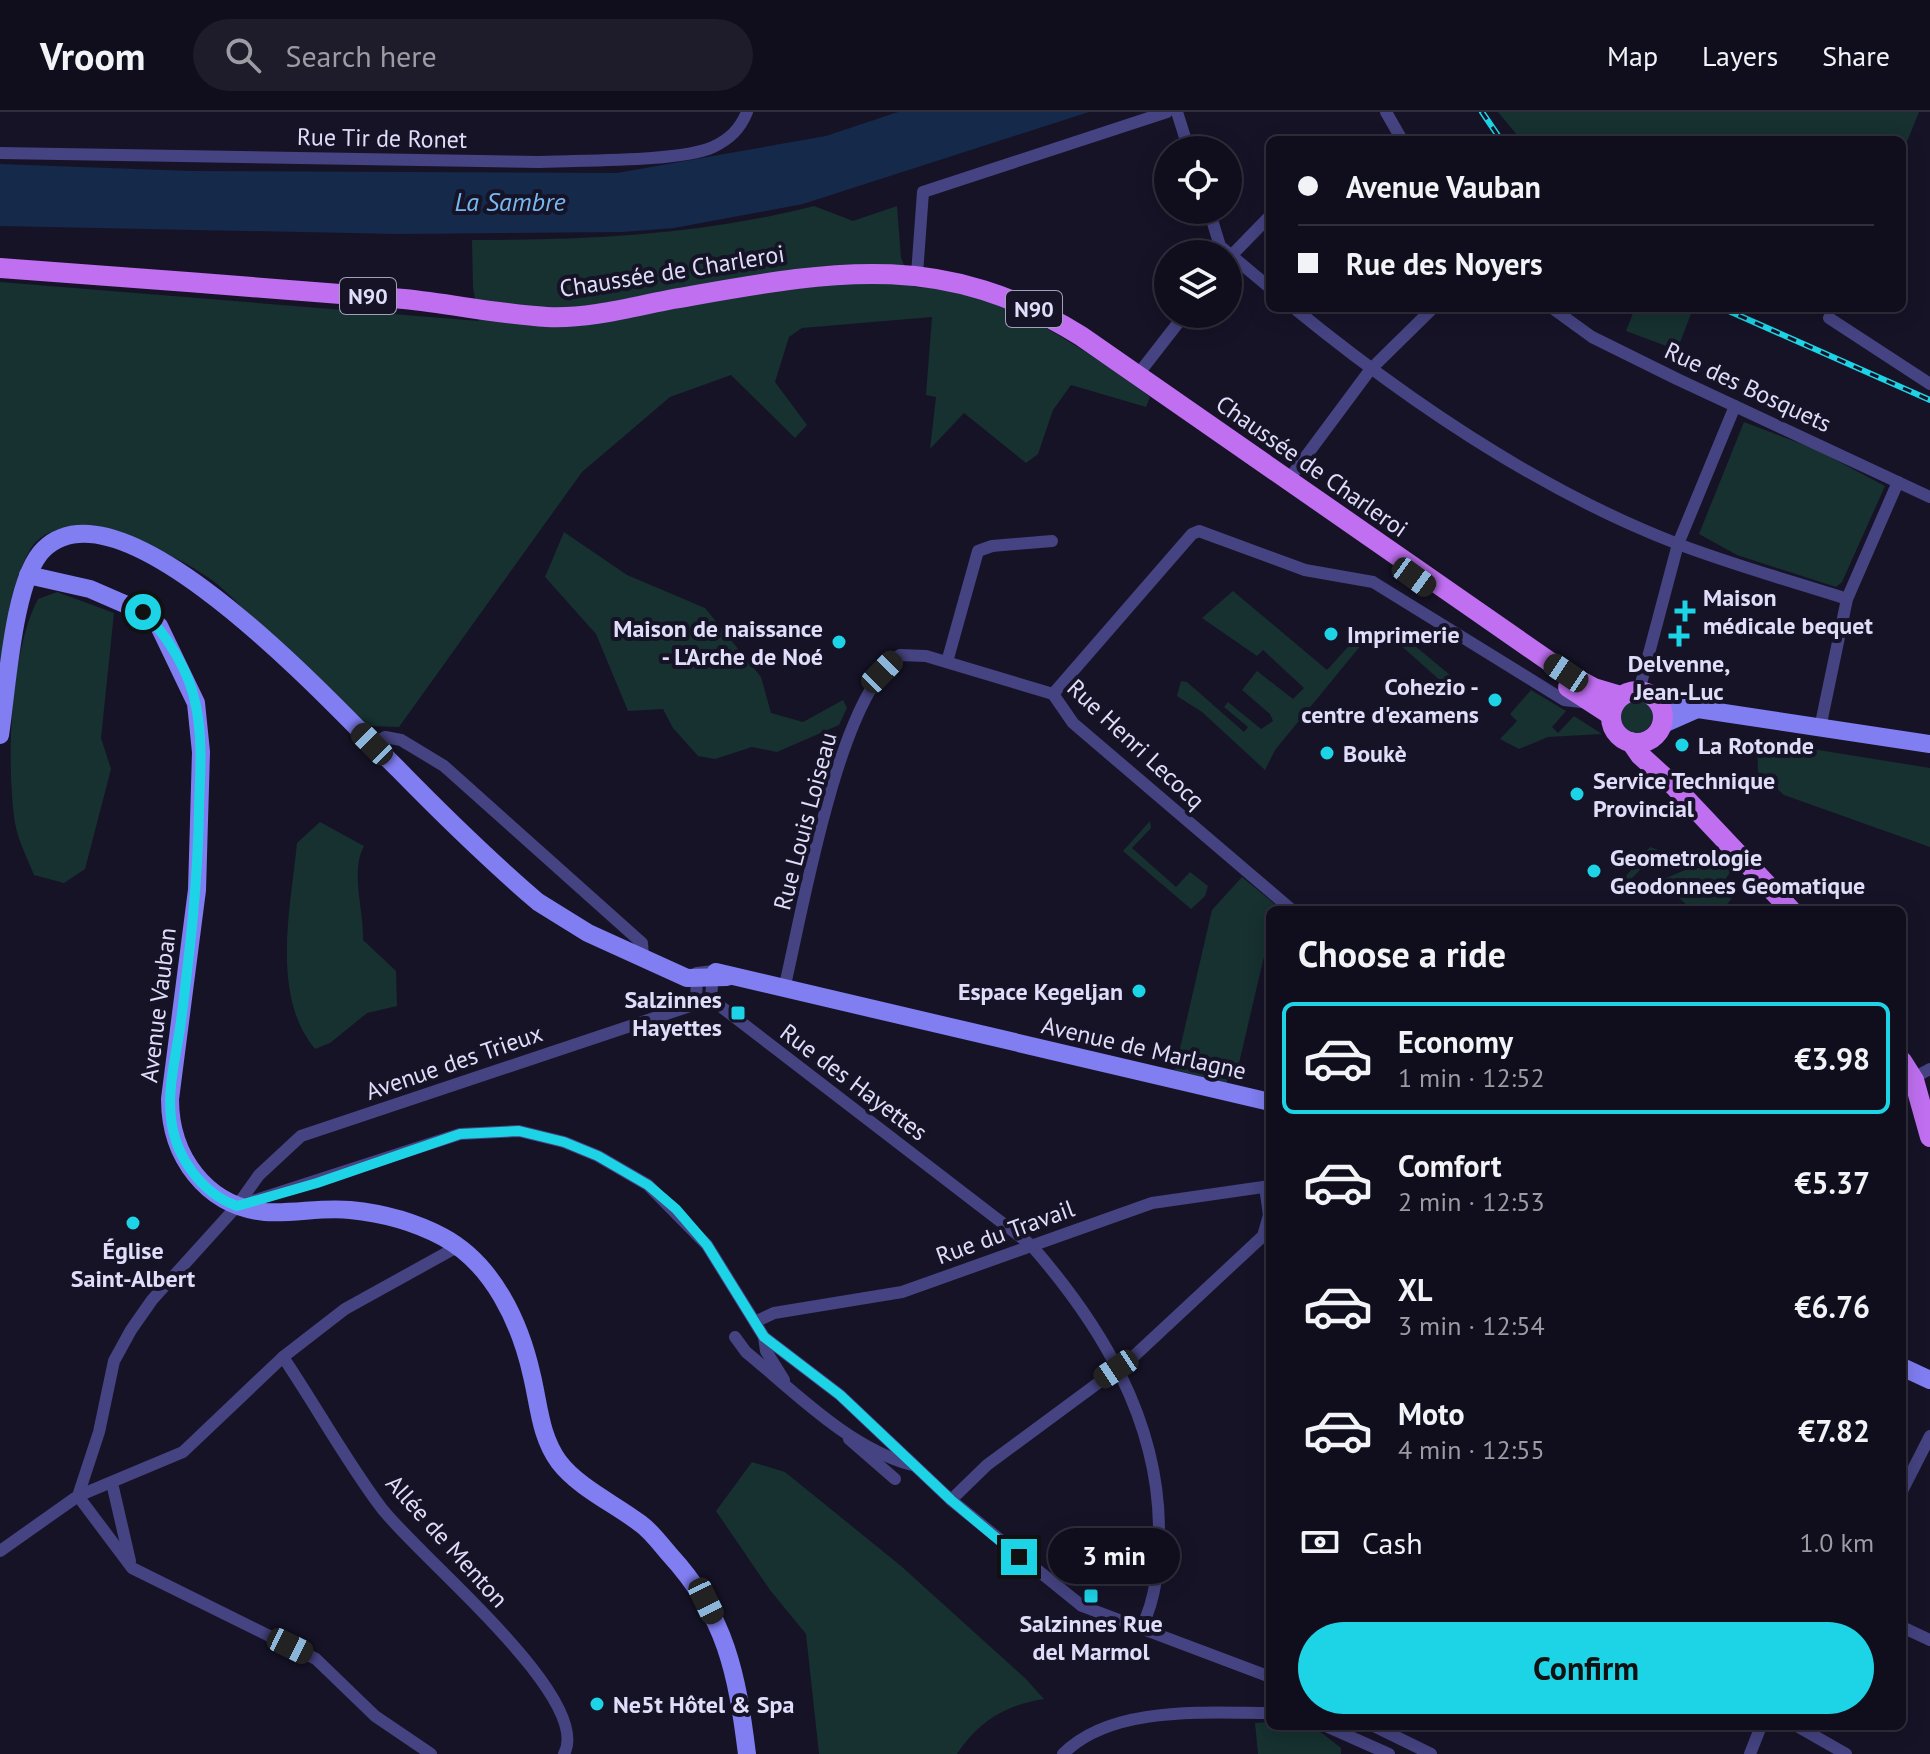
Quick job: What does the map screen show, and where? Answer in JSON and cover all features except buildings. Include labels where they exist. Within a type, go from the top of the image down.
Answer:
[{"type":"main road","name":"Chaussée de Charleroi","points":[[0,268],[425,301],[547,317],[589,314],[814,275],[917,274],[981,288],[1033,309],[1081,336],[1611,715]]},
{"type":"main road","name":"Chaussée de Charleroi","points":[[1286,483],[1580,682],[1630,693]]},
{"type":"main road","name":"Avenue de Marlagne","points":[[0,735],[19,605],[28,575],[46,547],[75,536],[112,539],[158,558],[232,608],[538,902],[588,933],[687,978],[712,976],[784,989],[1266,1101]]},
{"type":"main road","name":"Avenue Vauban","points":[[28,575],[90,589],[143,612],[159,626],[196,703],[201,752],[197,890],[170,1116],[181,1152],[196,1177],[225,1201],[237,1206],[265,1212],[318,1209],[373,1212],[412,1224],[457,1247],[490,1278],[514,1319],[527,1356],[540,1423],[559,1462],[572,1476],[644,1527],[706,1601],[732,1660],[747,1754]]},
{"type":"main road","name":"N90","points":[[1630,693],[1658,703],[1653,753],[1673,785]]},
{"type":"main road","points":[[1611,715],[1630,693]]},
{"type":"main road","points":[[1658,703],[1930,744]]},
{"type":"main road","points":[[1631,742],[1697,710]]},
{"type":"main road","name":"N90","points":[[1611,715],[1617,734],[1631,742],[1640,755],[1673,785],[1781,906]]},
{"type":"main road","points":[[1915,1078],[1930,1137]]},
{"type":"main road","points":[[1906,1369],[1930,1380]]},
{"type":"street","name":"Rue Tir de Ronet","points":[[0,153],[539,162],[672,155],[710,148],[736,132],[747,112]]},
{"type":"street","points":[[917,274],[923,192],[1031,153],[1167,112]]},
{"type":"street","points":[[1177,112],[1185,136]]},
{"type":"street","points":[[1386,112],[1400,136]]},
{"type":"street","points":[[1242,244],[1266,220]]},
{"type":"street","points":[[1242,267],[1266,285]]},
{"type":"street","points":[[1299,312],[1370,370],[1509,460],[1678,544],[1847,599]]},
{"type":"street","points":[[1286,483],[1370,370],[1429,312]]},
{"type":"street","name":"Rue des Bosquets","points":[[1558,312],[1592,337],[1930,497]]},
{"type":"street","points":[[1829,318],[1930,384]]},
{"type":"street","points":[[1136,377],[1174,328]]},
{"type":"street","points":[[1630,693],[1678,544],[1735,406]]},
{"type":"street","points":[[1820,728],[1847,599],[1898,482]]},
{"type":"street","points":[[1053,694],[1192,534],[1199,531],[1305,570],[1373,582],[1564,700],[1591,703]]},
{"type":"street","points":[[947,662],[978,551],[992,546],[1052,541]]},
{"type":"street","name":"Rue Louis Loiseau","points":[[784,989],[832,788],[848,739],[882,672],[900,655],[926,656]]},
{"type":"street","name":"Rue Henri Lecocq","points":[[926,656],[1053,694],[1073,723],[1287,906]]},
{"type":"street","points":[[372,744],[385,737],[401,740],[444,766],[642,943],[643,957]]},
{"type":"street","points":[[711,999],[712,976]]},
{"type":"street","points":[[696,1004],[712,976]]},
{"type":"street","name":"Avenue des Trieux","points":[[78,1496],[99,1432],[114,1361],[131,1330],[152,1300],[237,1206],[259,1175],[301,1136],[711,999]]},
{"type":"street","name":"Rue des Hayettes","points":[[711,999],[1031,1245],[1061,1279],[1116,1369],[1138,1413],[1154,1461],[1159,1491],[1159,1571],[1141,1629]]},
{"type":"street","points":[[237,1206],[317,1183],[460,1134],[499,1130],[538,1135],[598,1156],[648,1185],[707,1245],[764,1337],[840,1395],[951,1500],[1082,1606],[1266,1676]]},
{"type":"street","name":"Rue du Travail","points":[[755,1322],[774,1313],[902,1292],[1152,1203],[1266,1187]]},
{"type":"street","points":[[951,1500],[987,1465],[1116,1369],[1191,1306],[1263,1236],[1266,1226]]},
{"type":"street","points":[[0,1551],[78,1496],[183,1452],[283,1357],[345,1309],[457,1247]]},
{"type":"street","points":[[735,1337],[746,1352],[895,1479]]},
{"type":"street","points":[[764,1337],[766,1351],[787,1386]]},
{"type":"street","name":"Allée de Menton","points":[[283,1357],[381,1508],[534,1667],[566,1725],[569,1736],[564,1754]]},
{"type":"street","points":[[838,1429],[898,1461],[915,1465]]},
{"type":"street","points":[[1906,1483],[1930,1436]]},
{"type":"street","points":[[112,1483],[132,1568]]},
{"type":"street","points":[[78,1496],[132,1568],[316,1659],[375,1716],[431,1754]]},
{"type":"street","points":[[1906,1629],[1930,1640]]},
{"type":"street","points":[[1063,1754],[1077,1740],[1115,1721],[1191,1714],[1266,1713]]},
{"type":"street","points":[[1335,1730],[1389,1754]]},
{"type":"street","points":[[1382,1730],[1431,1754]]},
{"type":"street","points":[[1750,1754],[1759,1730]]},
{"type":"street","points":[[1804,1730],[1846,1754]]},
{"type":"green space","points":[[1498,112],[1919,112],[1906,144],[1906,136],[1518,136]]},
{"type":"green space","points":[[814,206],[853,221],[897,206],[901,258],[914,287],[958,291],[1032,320],[1084,351],[1150,397],[1146,407],[1071,385],[1053,410],[1038,454],[1026,463],[964,413],[930,449],[936,397],[926,395],[932,317],[802,328],[789,337],[775,382],[807,425],[795,438],[731,375],[670,397],[582,472],[399,727],[369,726],[225,591],[195,569],[126,536],[76,527],[54,530],[37,541],[28,553],[11,613],[0,694],[0,282],[479,321],[473,287],[472,240],[558,239],[687,230]]},
{"type":"green space","points":[[1633,312],[1691,314],[1677,350],[1626,331]]},
{"type":"green space","points":[[1744,422],[1817,450],[1885,486],[1842,582],[1836,587],[1737,555],[1699,534]]},
{"type":"green space","points":[[564,532],[627,575],[705,608],[761,677],[771,713],[803,722],[843,700],[847,708],[839,725],[777,752],[752,747],[715,759],[698,756],[673,728],[663,709],[628,711],[596,634],[545,577]]},
{"type":"green space","points":[[1233,591],[1327,670],[1366,627],[1373,628],[1375,642],[1366,639],[1275,750],[1265,770],[1202,712],[1177,696],[1181,681],[1187,682],[1244,732],[1248,727],[1224,707],[1228,702],[1261,729],[1273,721],[1270,714],[1242,690],[1257,671],[1293,699],[1304,688],[1263,650],[1257,656],[1202,618]]},
{"type":"green space","points":[[57,592],[114,613],[101,738],[111,769],[85,869],[64,883],[34,875],[16,829],[11,770],[13,708],[21,648],[38,599]]},
{"type":"green space","points":[[1392,627],[1450,675],[1443,683],[1387,633]]},
{"type":"green space","points":[[1531,690],[1566,711],[1552,727],[1558,733],[1574,716],[1602,734],[1548,737],[1519,749],[1500,739],[1517,721],[1510,714]]},
{"type":"green space","points":[[1636,699],[1648,704],[1653,716],[1648,728],[1636,733],[1624,728],[1619,716],[1624,704]]},
{"type":"green space","points":[[1757,740],[1930,768],[1930,847],[1784,795],[1758,772]]},
{"type":"green space","points":[[1150,821],[1151,828],[1132,848],[1176,887],[1190,872],[1208,886],[1205,896],[1191,909],[1123,851]]},
{"type":"green space","points":[[320,822],[364,846],[358,867],[363,940],[396,971],[397,1006],[367,1013],[330,1043],[315,1049],[301,1027],[292,1003],[287,949],[297,843]]},
{"type":"green space","points":[[1650,847],[1682,858],[1645,865],[1619,891],[1626,896],[1612,893]]},
{"type":"green space","points":[[1723,854],[1734,866],[1723,883],[1734,895],[1726,906],[1688,906],[1659,881]]},
{"type":"green space","points":[[1242,877],[1276,905],[1266,906],[1266,948],[1236,1076],[1228,1075],[1227,1083],[1175,1070],[1212,910]]},
{"type":"green space","points":[[752,1462],[785,1472],[901,1566],[1044,1699],[1017,1705],[994,1716],[965,1742],[957,1754],[819,1754],[806,1634],[770,1590],[716,1511]]},
{"type":"green space","points":[[1266,1722],[1266,1730],[1318,1730],[1341,1748],[1341,1754],[1258,1754],[1255,1723]]},
{"type":"water","name":"La Sambre","points":[[898,112],[1089,112],[803,204],[674,228],[623,232],[397,234],[0,226],[0,164],[190,171],[617,173],[826,136]]},
{"type":"railway","points":[[1482,112],[1498,136]]},
{"type":"railway","points":[[1731,312],[1930,400]]},
{"type":"place","name":"Maison médicale bequet","points":[[1685,611]]},
{"type":"place","name":"Imprimerie","points":[[1331,634]]},
{"type":"place","name":"Delvenne, Jean-Luc","points":[[1679,636]]},
{"type":"place","name":"Maison de naissance - L'Arche de Noé","points":[[839,642]]},
{"type":"place","name":"Cohezio - centre d'examens","points":[[1495,700]]},
{"type":"place","name":"La Rotonde","points":[[1682,745]]},
{"type":"place","name":"Boukè","points":[[1327,753]]},
{"type":"place","name":"Service Technique Provincial","points":[[1577,794]]},
{"type":"place","name":"Geometrologie Geodonnees Geomatique","points":[[1594,871]]},
{"type":"place","name":"Espace Kegeljan","points":[[1139,991]]},
{"type":"place","name":"Salzinnes Hayettes","points":[[738,1013]]},
{"type":"place","name":"Église Saint-Albert","points":[[133,1223]]},
{"type":"place","name":"Salzinnes Rue del Marmol","points":[[1091,1596]]},
{"type":"place","name":"Ne5t Hôtel & Spa","points":[[597,1704]]},
{"type":"route","points":[[143,612],[159,626],[183,670],[196,703],[201,752],[197,890],[170,1099],[175,1135],[196,1177],[225,1201],[237,1206],[255,1198],[317,1183],[391,1155],[460,1134],[499,1130],[538,1135],[598,1156],[648,1185],[676,1209],[707,1245],[764,1337],[840,1395],[951,1500],[1019,1557]]}]
